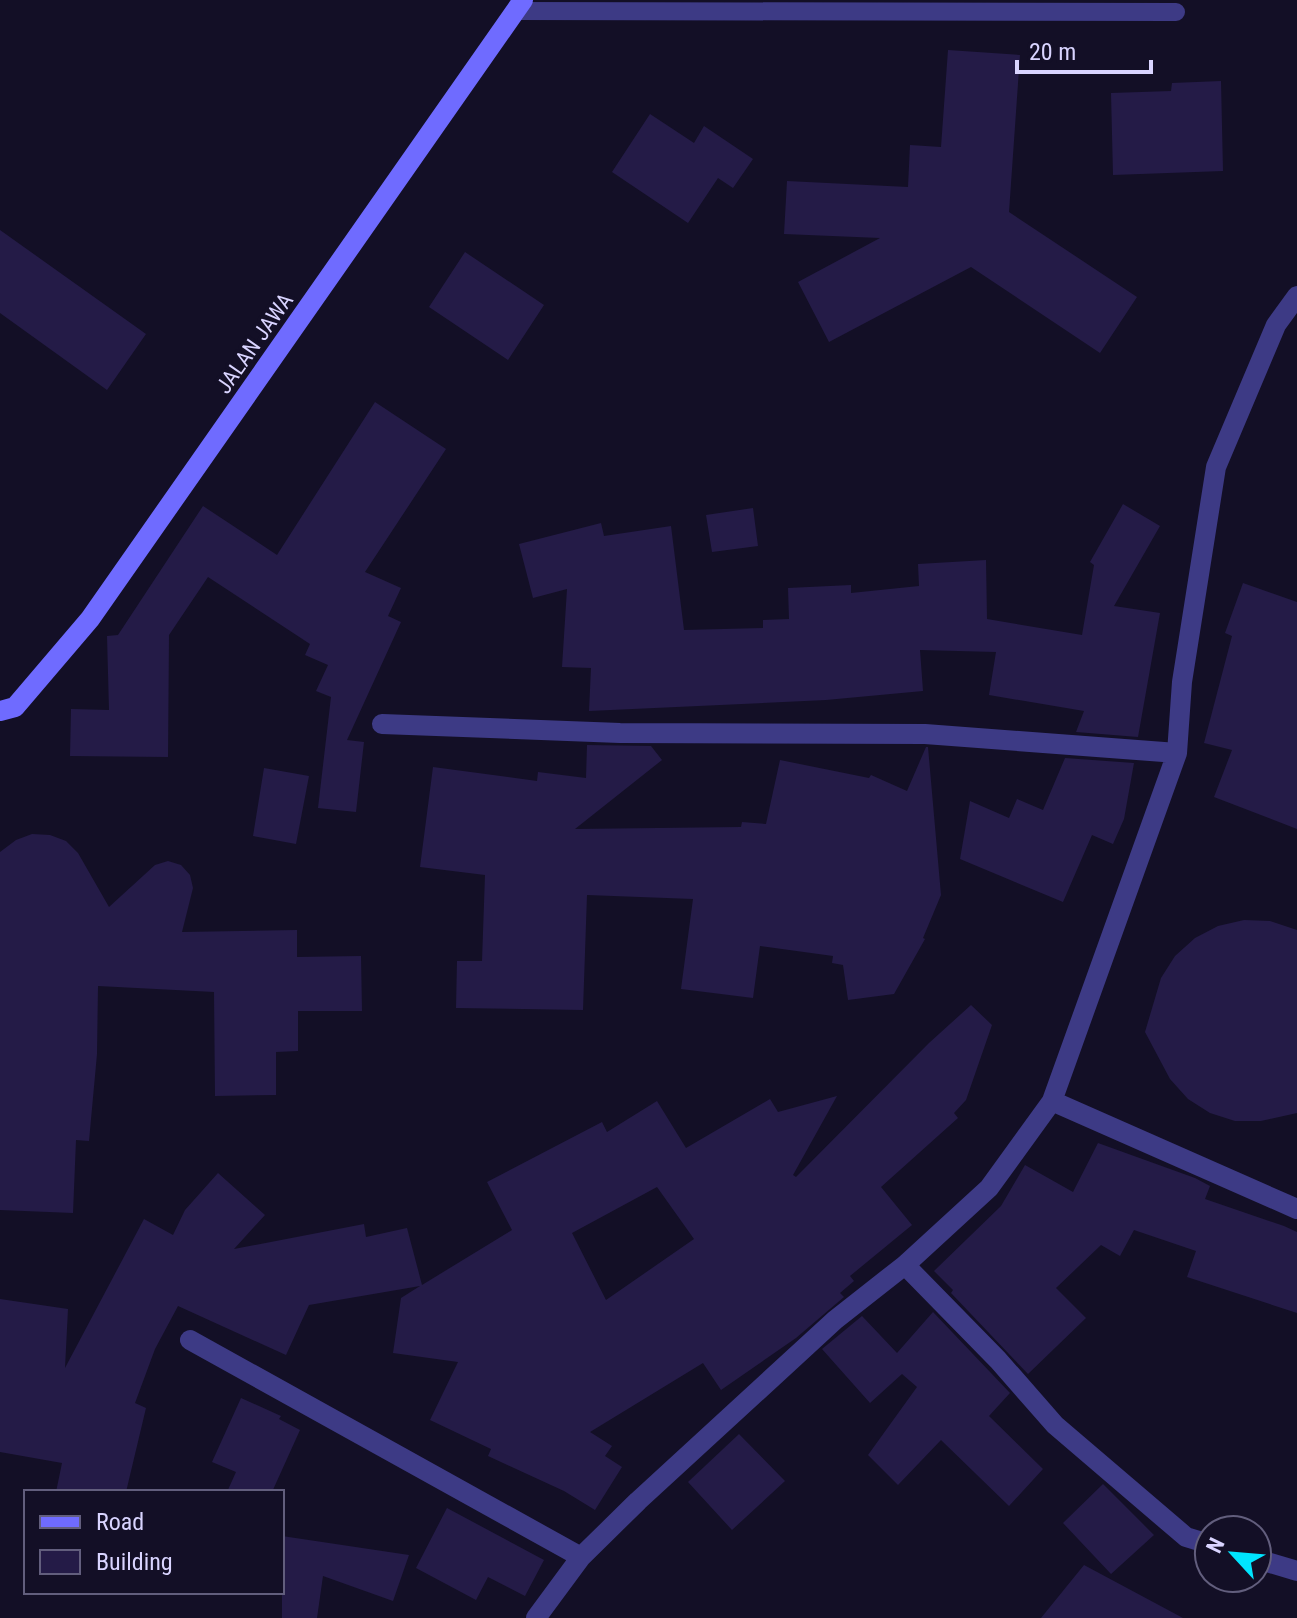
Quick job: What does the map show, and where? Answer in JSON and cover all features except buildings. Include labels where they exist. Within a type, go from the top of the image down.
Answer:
[{"type":"street","name":"JALAN JAWA","points":[[8,709],[90,619],[519,6]]},
{"type":"street","points":[[536,1618],[581,1557],[638,1501],[835,1320],[905,1265],[989,1188],[1052,1101],[1177,753],[1182,682],[1216,467],[1276,325],[1297,296]]},
{"type":"street","points":[[382,724],[620,733],[925,734],[1177,753]]},
{"type":"street","points":[[1052,1101],[1297,1209]]},
{"type":"street","points":[[905,1265],[998,1360],[1055,1425],[1186,1537],[1193,1539]]},
{"type":"street","points":[[190,1340],[581,1557]]},
{"type":"street","points":[[1273,1564],[1297,1571]]},
{"type":"lane","points":[[519,6],[1176,12]]}]
